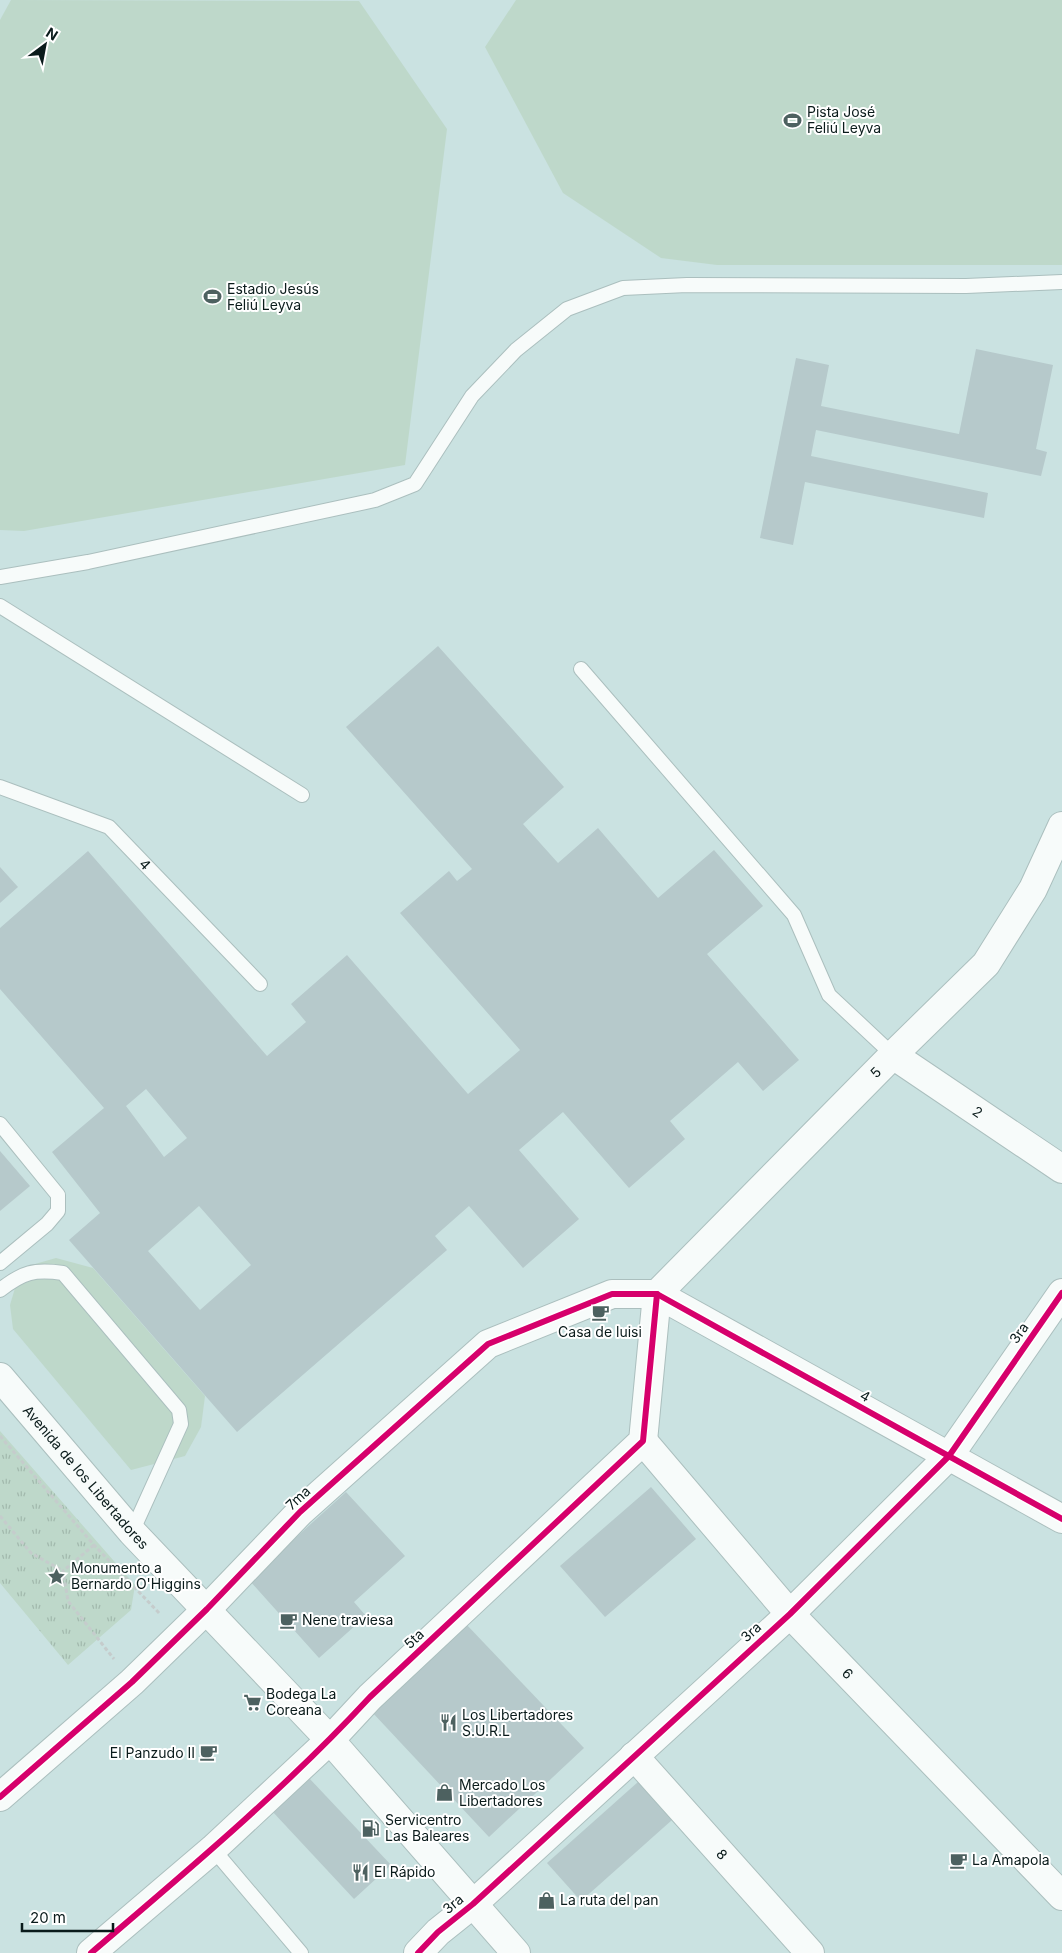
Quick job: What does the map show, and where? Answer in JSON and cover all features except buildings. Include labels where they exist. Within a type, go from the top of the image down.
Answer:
[{"type":"street","name":"5","points":[[657,1294],[893,1055],[986,964],[1033,889],[1062,826]]},
{"type":"street","name":"2","points":[[893,1055],[1062,1169]]},
{"type":"street","name":"3ra","points":[[418,1953],[438,1932],[473,1904],[790,1614],[949,1456],[1062,1293]]},
{"type":"street","name":"7ma","points":[[0,1797],[132,1682],[207,1609],[300,1512],[488,1344],[612,1294],[657,1294]]},
{"type":"street","points":[[644,1441],[657,1294]]},
{"type":"street","name":"4","points":[[657,1294],[1062,1519]]},
{"type":"street","name":"Avenida de los Libertadores","points":[[0,1377],[132,1532],[330,1740],[516,1953]]},
{"type":"street","name":"6","points":[[644,1441],[790,1614],[1062,1896]]},
{"type":"street","name":"5ta","points":[[91,1953],[213,1849],[330,1740],[370,1697],[644,1441]]},
{"type":"street","name":"8","points":[[634,1756],[810,1953]]},
{"type":"lane","points":[[0,577],[88,562],[375,500],[415,484],[472,396],[516,350],[567,309],[623,288],[687,285],[966,286],[1062,282]]},
{"type":"lane","points":[[0,606],[302,795]]},
{"type":"lane","points":[[581,669],[794,915],[829,995],[893,1055]]},
{"type":"lane","name":"4","points":[[0,787],[108,827],[260,984]]},
{"type":"lane","points":[[0,1124],[58,1195],[58,1211],[0,1263]]},
{"type":"lane","points":[[0,1290],[17,1277],[25,1274],[41,1270],[63,1273],[179,1410],[182,1424],[132,1532]]},
{"type":"lane","points":[[213,1849],[301,1953]]},
{"type":"path","points":[[0,1436],[94,1545],[179,1635]]},
{"type":"path","points":[[0,1516],[31,1553],[63,1571]]},
{"type":"path","points":[[63,1571],[94,1545]]},
{"type":"path","points":[[63,1571],[68,1601],[132,1682]]},
{"type":"green space","name":"Estadio Jesús Feliú Leyva","points":[[11,0],[359,1],[447,129],[405,465],[24,531],[0,530],[0,20]]},
{"type":"green space","name":"Pista José Feliú Leyva","points":[[516,0],[1062,0],[1062,265],[717,265],[661,258],[563,193],[485,47]]},
{"type":"green space","points":[[56,1258],[93,1268],[205,1396],[201,1427],[185,1456],[131,1470],[13,1329],[10,1305],[21,1268]]},
{"type":"green space","points":[[0,1431],[135,1585],[131,1610],[68,1665],[0,1583]]},
{"type":"cycle path","points":[[418,1953],[438,1932],[473,1904],[790,1614],[949,1456],[1062,1293]]},
{"type":"cycle path","points":[[0,1797],[132,1682],[207,1609],[300,1512],[488,1344],[612,1294],[657,1294],[1062,1519]]},
{"type":"cycle path","points":[[91,1953],[199,1860],[304,1765],[370,1697],[643,1441],[657,1294]]},
{"type":"place","name":"Pista José Feliú Leyva","points":[[793,120]]},
{"type":"place","name":"Estadio Jesús Feliú Leyva","points":[[213,297]]},
{"type":"place","name":"Casa de luisi","points":[[600,1312]]},
{"type":"place","name":"Monumento a Bernardo O'Higgins","points":[[57,1576]]},
{"type":"place","name":"Nene traviesa","points":[[288,1620]]},
{"type":"place","name":"Bodega La Coreana","points":[[252,1702]]},
{"type":"place","name":"Los Libertadores S.U.R.L","points":[[448,1723]]},
{"type":"place","name":"El Panzudo II","points":[[209,1753]]},
{"type":"place","name":"Mercado Los Libertadores","points":[[445,1793]]},
{"type":"place","name":"Servicentro Las Baleares","points":[[371,1828]]},
{"type":"place","name":"La Amapola","points":[[958,1860]]},
{"type":"place","name":"El Rápido","points":[[360,1872]]},
{"type":"place","name":"La ruta del pan","points":[[546,1900]]}]
